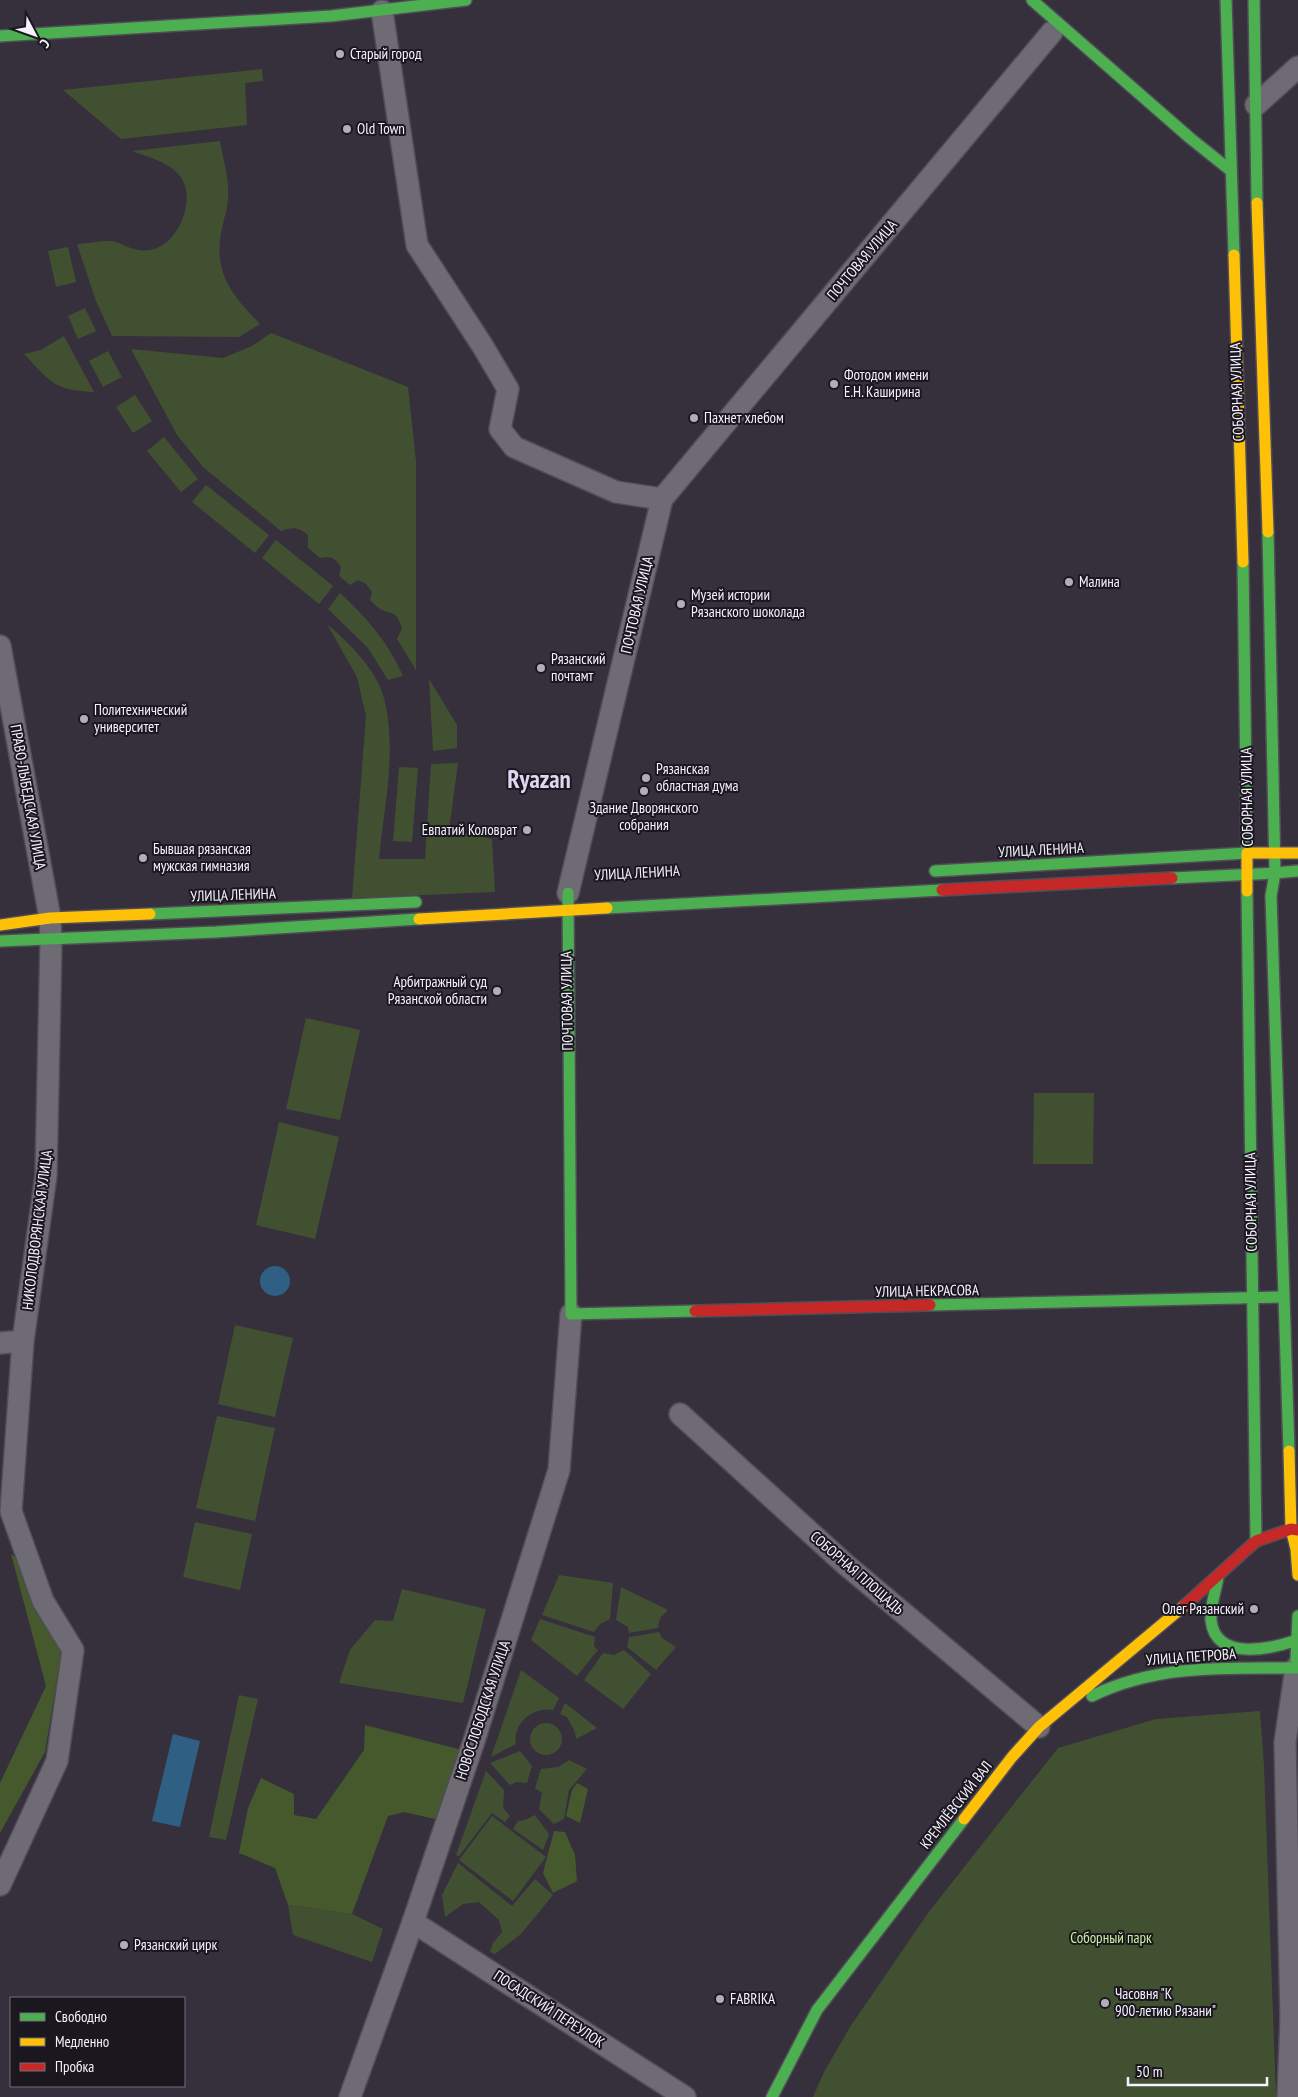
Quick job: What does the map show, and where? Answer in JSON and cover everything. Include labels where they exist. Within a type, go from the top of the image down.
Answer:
[{"type":"main road","points":[[331,0],[331,16]]},
{"type":"main road","points":[[0,36],[92,32],[331,16],[466,0]]},
{"type":"main road","points":[[1032,0],[1190,138],[1230,170]]},
{"type":"main road","name":"СОБОРНАЯ УЛИЦА","points":[[1226,0],[1245,656],[1256,1541]]},
{"type":"main road","name":"СОБОРНАЯ УЛИЦА","points":[[1254,0],[1256,174],[1269,553],[1269,671],[1276,854],[1275,873],[1270,896],[1283,1297],[1294,1529]]},
{"type":"main road","name":"УЛИЦА ЛЕНИНА","points":[[924,872],[1247,853],[1298,853]]},
{"type":"main road","points":[[0,941],[51,941],[570,897],[732,900],[1213,877],[1298,871]]},
{"type":"main road","name":"ПОЧТОВАЯ УЛИЦА","points":[[570,897],[571,1314]]},
{"type":"main road","name":"УЛИЦА ЛЕНИНА","points":[[0,926],[50,918],[423,902]]},
{"type":"main road","name":"УЛИЦА НЕКРАСОВА","points":[[571,1314],[1283,1297]]},
{"type":"main road","points":[[1297,1640],[1268,1649],[1240,1649],[1221,1640],[1211,1622],[1218,1578],[1256,1541],[1294,1529],[1298,1575]]},
{"type":"main road","name":"КРЕМЛЁВСКИЙ ВАЛ","points":[[772,2097],[817,2010],[1012,1757],[1039,1727],[1218,1578]]},
{"type":"main road","points":[[1297,1668],[1298,1616]]},
{"type":"main road","points":[[1239,1668],[1240,1649]]},
{"type":"main road","name":"УЛИЦА ПЕТРОВА","points":[[1039,1727],[1108,1686],[1135,1676],[1239,1668],[1297,1668]]},
{"type":"street","points":[[382,11],[417,245],[482,345],[508,389],[500,428],[514,446],[616,492],[662,499]]},
{"type":"street","name":"ПОЧТОВАЯ УЛИЦА","points":[[570,897],[662,499],[1052,32]]},
{"type":"street","points":[[1256,104],[1298,67]]},
{"type":"street","name":"ПРАВО-ЛЫБЕДСКАЯ УЛИЦА","points":[[0,646],[50,918]]},
{"type":"street","name":"НИКОЛОДВОРЯНСКАЯ УЛИЦА","points":[[0,1885],[57,1761],[73,1650],[43,1601],[11,1511],[23,1341],[46,1175],[50,918]]},
{"type":"street","name":"НОВОСЛОБОДСКАЯ УЛИЦА","points":[[350,2097],[413,1922],[474,1741],[559,1470],[571,1314]]},
{"type":"street","points":[[0,1343],[23,1341]]},
{"type":"street","name":"СОБОРНАЯ ПЛОЩАДЬ","points":[[680,1414],[845,1564],[1039,1727]]},
{"type":"street","points":[[1288,2097],[1291,2018],[1285,1742],[1297,1668]]},
{"type":"street","name":"ПОСАДСКИЙ ПЕРЕУЛОК","points":[[413,1922],[686,2097]]},
{"type":"green space","points":[[262,69],[263,81],[245,83],[247,125],[121,139],[63,90]]},
{"type":"green space","points":[[220,141],[228,192],[220,241],[221,266],[236,297],[260,324],[239,337],[112,336],[96,301],[77,244],[112,241],[140,250],[149,250],[159,247],[168,241],[181,222],[185,211],[187,199],[182,179],[178,173],[166,165],[153,158],[132,151]]},
{"type":"green space","points":[[68,247],[76,282],[56,287],[48,251]]},
{"type":"green space","points":[[85,308],[96,331],[78,339],[68,316]]},
{"type":"green space","points":[[271,333],[408,387],[416,461],[416,670],[397,639],[402,628],[398,618],[394,614],[380,609],[370,600],[372,592],[366,584],[358,580],[350,585],[339,576],[341,567],[337,562],[332,558],[320,558],[308,548],[308,535],[301,530],[295,529],[281,531],[203,467],[177,435],[131,349],[223,358],[252,346]]},
{"type":"green space","points":[[64,336],[94,392],[70,389],[54,383],[24,354],[41,350]]},
{"type":"green space","points":[[108,351],[122,377],[103,387],[89,361]]},
{"type":"green space","points":[[135,395],[152,421],[133,433],[116,407]]},
{"type":"green space","points":[[164,437],[198,479],[181,492],[147,451]]},
{"type":"green space","points":[[206,485],[269,535],[255,553],[192,502]]},
{"type":"green space","points":[[276,540],[333,586],[319,604],[262,558]]},
{"type":"green space","points":[[340,593],[376,631],[391,652],[403,676],[388,680],[368,648],[328,609]]},
{"type":"green space","points":[[327,624],[352,647],[367,665],[383,695],[387,715],[390,756],[379,859],[425,859],[431,764],[458,763],[449,830],[492,839],[495,892],[352,898],[366,716],[357,677]]},
{"type":"green space","points":[[429,679],[457,725],[457,748],[433,751]]},
{"type":"green space","points":[[399,767],[418,768],[412,842],[393,841]]},
{"type":"green space","points":[[306,1018],[360,1030],[340,1120],[286,1109]]},
{"type":"green space","points":[[1034,1093],[1094,1093],[1093,1164],[1033,1164]]},
{"type":"green space","points":[[279,1122],[339,1137],[315,1239],[256,1225]]},
{"type":"green space","points":[[235,1325],[293,1338],[275,1417],[218,1404]]},
{"type":"green space","points":[[217,1416],[275,1428],[255,1521],[196,1508]]},
{"type":"green space","points":[[195,1522],[252,1534],[240,1590],[183,1577]]},
{"type":"green space","points":[[11,1554],[21,1562],[34,1602],[61,1653],[45,1752],[0,1833],[0,1783],[46,1686]]},
{"type":"green space","points":[[559,1575],[613,1583],[610,1619],[600,1624],[594,1632],[542,1615]]},
{"type":"green space","points":[[621,1587],[668,1610],[660,1618],[658,1628],[629,1633],[628,1627],[616,1620]]},
{"type":"green space","points":[[402,1589],[486,1609],[463,1703],[339,1683],[350,1650],[375,1620],[393,1621]]},
{"type":"green space","points":[[540,1619],[595,1637],[594,1646],[598,1650],[577,1676],[531,1640]]},
{"type":"green space","points":[[659,1632],[662,1638],[676,1647],[656,1670],[627,1647],[629,1637]]},
{"type":"green space","points":[[624,1650],[651,1674],[623,1709],[584,1680],[603,1653],[614,1655]]},
{"type":"green space","points":[[521,1670],[559,1698],[553,1710],[546,1709],[532,1713],[521,1723],[517,1729],[516,1744],[491,1757]]},
{"type":"green space","points":[[239,1695],[258,1699],[226,1840],[209,1837]]},
{"type":"green space","points":[[565,1703],[597,1728],[576,1739],[575,1732],[567,1717],[560,1714]]},
{"type":"green space","name":"Соборный парк","points":[[1260,1711],[1264,1766],[1276,2097],[813,2097],[824,2072],[850,2027],[928,1913],[1058,1748],[1156,1719]]},
{"type":"green space","points":[[546,1723],[552,1724],[557,1728],[561,1733],[561,1745],[557,1750],[552,1754],[546,1755],[540,1754],[535,1750],[531,1745],[530,1739],[531,1733],[535,1728],[540,1724]]},
{"type":"green space","points":[[365,1725],[462,1750],[439,1820],[404,1812],[388,1816],[352,1914],[288,1905],[275,1868],[239,1853],[248,1808],[261,1778],[294,1794],[294,1815],[316,1819],[364,1750]]},
{"type":"green space","points":[[520,1751],[532,1766],[527,1783],[517,1782],[510,1785],[490,1763]]},
{"type":"green space","points":[[569,1760],[587,1769],[569,1790],[564,1819],[554,1824],[539,1809],[542,1793],[535,1788],[541,1769],[558,1767]]},
{"type":"green space","points":[[486,1771],[504,1790],[503,1808],[510,1816],[505,1822],[492,1813],[459,1856],[456,1855]]},
{"type":"green space","points":[[577,1783],[588,1789],[580,1823],[566,1816],[572,1790]]},
{"type":"green space","points":[[535,1815],[549,1834],[543,1850],[513,1829],[518,1821]]},
{"type":"green space","points":[[492,1816],[546,1857],[513,1901],[459,1860]]},
{"type":"green space","points":[[554,1831],[565,1832],[575,1855],[577,1881],[553,1893],[543,1873]]},
{"type":"green space","points":[[458,1863],[512,1906],[535,1879],[553,1895],[521,1934],[495,1954],[490,1952],[493,1943],[502,1932],[499,1920],[479,1902],[463,1904],[445,1917],[442,1895]]},
{"type":"green space","points":[[288,1905],[352,1914],[383,1929],[372,1962],[293,1935]]},
{"type":"water","points":[[275,1266],[285,1271],[290,1281],[285,1291],[275,1296],[265,1291],[260,1281],[265,1271]]},
{"type":"water","points":[[173,1734],[200,1741],[180,1827],[152,1821]]},
{"type":"traffic: fast","points":[[0,36],[331,16],[466,0]]},
{"type":"traffic: fast","points":[[1032,0],[1190,138],[1230,170]]},
{"type":"traffic: fast","points":[[1226,0],[1234,255]]},
{"type":"traffic: fast","points":[[1254,0],[1257,203]]},
{"type":"traffic: fast","points":[[1172,878],[1275,873],[1268,532]]},
{"type":"traffic: fast","points":[[935,871],[1247,853],[1243,562]]},
{"type":"traffic: fast","points":[[1289,1451],[1271,896],[1275,873],[1297,871]]},
{"type":"traffic: fast","points":[[607,908],[942,890]]},
{"type":"traffic: fast","points":[[1247,891],[1256,1541]]},
{"type":"traffic: fast","points":[[568,893],[571,1314],[695,1311]]},
{"type":"traffic: fast","points":[[150,914],[416,902]]},
{"type":"traffic: fast","points":[[0,941],[216,932],[419,919]]},
{"type":"traffic: fast","points":[[930,1305],[1283,1297]]},
{"type":"traffic: fast","points":[[1218,1577],[1212,1603],[1211,1620],[1215,1633],[1222,1642],[1233,1647],[1259,1649],[1297,1640]]},
{"type":"traffic: fast","points":[[1296,1659],[1298,1616]]},
{"type":"traffic: fast","points":[[1092,1696],[1142,1678],[1167,1673],[1219,1668],[1298,1668]]},
{"type":"traffic: fast","points":[[772,2097],[817,2010],[964,1819]]},
{"type":"traffic: slow","points":[[1257,203],[1268,532]]},
{"type":"traffic: slow","points":[[1234,255],[1243,562]]},
{"type":"traffic: slow","points":[[1247,891],[1247,853],[1298,853]]},
{"type":"traffic: slow","points":[[419,919],[607,908]]},
{"type":"traffic: slow","points":[[0,925],[50,918],[150,914]]},
{"type":"traffic: slow","points":[[1289,1451],[1291,1529],[1296,1549],[1298,1575]]},
{"type":"traffic: slow","points":[[964,1819],[1012,1757],[1039,1727],[1184,1606]]},
{"type":"traffic: jam","points":[[942,890],[1172,878]]},
{"type":"traffic: jam","points":[[695,1311],[930,1305]]},
{"type":"traffic: jam","points":[[1184,1606],[1256,1541],[1291,1529],[1298,1530]]},
{"type":"place","name":"Старый город","points":[[340,54]]},
{"type":"place","name":"Old Town","points":[[347,129]]},
{"type":"place","name":"Фотодом имени Е.Н. Каширина","points":[[834,384]]},
{"type":"place","name":"Пахнет хлебом","points":[[694,418]]},
{"type":"place","name":"Малина","points":[[1069,582]]},
{"type":"place","name":"Музей истории Рязанского шоколада","points":[[681,604]]},
{"type":"place","name":"Рязанский почтамт","points":[[541,668]]},
{"type":"place","name":"Политехнический университет","points":[[84,719]]},
{"type":"place","name":"Рязанская областная дума","points":[[646,778]]},
{"type":"place","name":"Здание Дворянского собрания","points":[[644,791]]},
{"type":"place","name":"Евпатий Коловрат","points":[[527,830]]},
{"type":"place","name":"Бывшая рязанская мужская гимназия","points":[[143,858]]},
{"type":"place","name":"Арбитражный суд Рязанской области","points":[[497,991]]},
{"type":"place","name":"Олег Рязанский","points":[[1254,1609]]},
{"type":"place","name":"Рязанский цирк","points":[[124,1945]]},
{"type":"place","name":"FABRIKA","points":[[720,1999]]},
{"type":"place","name":"Часовня \"К 900-летию Рязани\"","points":[[1105,2003]]},
{"type":"district","name":"Ryazan","points":[[539,779]]}]
